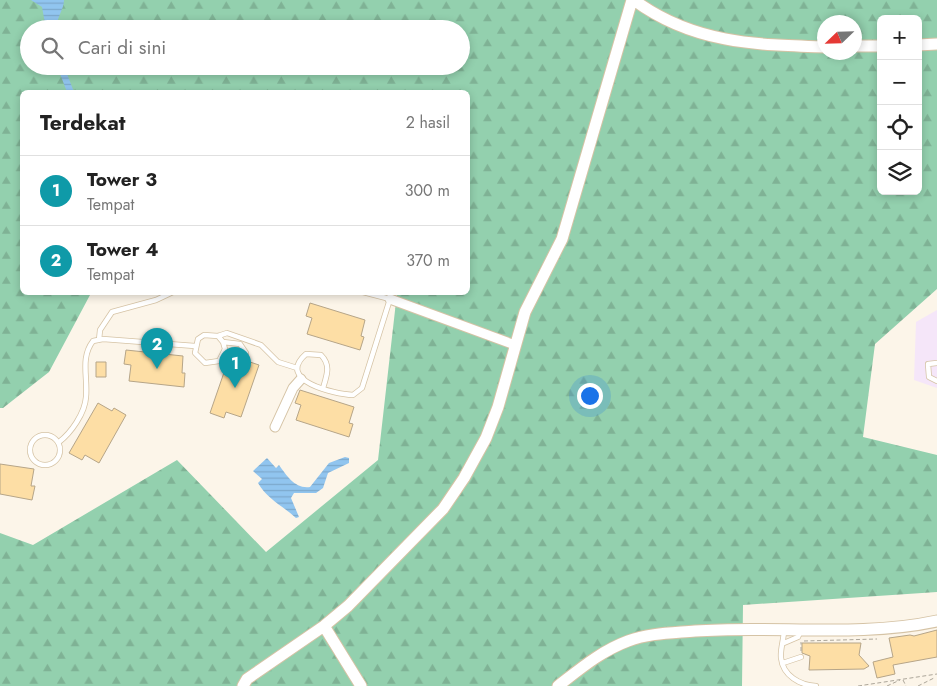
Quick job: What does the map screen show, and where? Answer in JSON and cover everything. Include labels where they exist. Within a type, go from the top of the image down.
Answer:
[{"type":"street","points":[[243,686],[247,679],[324,626],[348,606],[443,510],[464,478],[486,438],[495,414],[525,312],[562,239],[633,0],[653,14],[706,36],[755,45],[817,47]]},
{"type":"street","points":[[922,45],[937,44]]},
{"type":"street","points":[[862,46],[877,46]]},
{"type":"street","points":[[390,299],[515,345]]},
{"type":"street","points":[[275,428],[293,388],[301,379]]},
{"type":"street","points":[[558,686],[598,656],[627,641],[644,636],[711,630],[884,628],[937,621]]},
{"type":"street","points":[[324,626],[361,686]]},
{"type":"lane","points":[[98,340],[100,330],[112,312],[156,300],[167,295]]},
{"type":"lane","points":[[323,388],[328,366],[320,355],[306,354],[300,359],[297,368],[304,382],[323,388],[353,395],[362,388],[390,299],[374,295]]},
{"type":"lane","points":[[195,346],[204,335],[218,336],[227,332],[261,345],[278,362],[297,368]]},
{"type":"lane","points":[[195,346],[199,359],[212,364],[223,356],[225,349],[223,342],[218,336]]},
{"type":"lane","points":[[59,442],[69,435],[86,404],[85,358],[88,347],[93,341],[195,346]]},
{"type":"lane","points":[[223,342],[240,344],[246,353],[242,362]]},
{"type":"lane","points":[[937,363],[928,364],[929,377],[937,381]]},
{"type":"lane","points":[[46,434],[53,436],[59,442],[61,450],[58,458],[52,464],[37,463],[31,457],[32,441],[38,436],[46,434]]},
{"type":"lane","points":[[784,628],[784,643],[781,651],[783,664],[795,680],[802,684],[816,686]]},
{"type":"lane","points":[[784,643],[798,637],[801,629]]},
{"type":"lane","points":[[783,664],[801,657]]},
{"type":"path","points":[[858,686],[937,674]]},
{"type":"path","points":[[918,686],[934,678]]},
{"type":"path","points":[[887,686],[903,679]]},
{"type":"path","points":[[903,679],[906,686]]},
{"type":"shaded area","points":[[937,310],[937,388],[914,380],[916,322]]},
{"type":"green space","points":[[0,0],[937,0],[937,289],[875,344],[863,437],[937,455],[937,592],[743,605],[742,686],[0,686],[0,533],[33,545],[177,460],[266,552],[378,460],[397,295],[470,295],[470,90],[20,90],[20,295],[90,295],[49,372],[3,408],[0,408]]},
{"type":"water","points":[[31,0],[64,0],[58,20],[44,20],[42,7]]},
{"type":"water","points":[[60,75],[67,75],[73,90],[66,90]]},
{"type":"water","points":[[345,457],[349,458],[349,463],[328,473],[323,488],[316,493],[294,493],[291,498],[299,517],[296,518],[266,494],[258,483],[262,479],[253,471],[267,458],[276,468],[279,465],[296,484],[310,487],[329,463]]},
{"type":"building","points":[[310,303],[365,320],[361,336],[364,337],[360,350],[307,334],[312,318],[306,316]]},
{"type":"building","points":[[126,350],[183,356],[182,373],[185,373],[184,387],[129,381],[131,365],[124,364]]},
{"type":"building","points":[[229,358],[238,361],[241,366],[245,365],[247,361],[259,365],[241,417],[226,412],[224,418],[210,413]]},
{"type":"building","points":[[96,362],[106,362],[106,377],[96,377]]},
{"type":"building","points":[[300,390],[354,407],[349,423],[353,424],[349,437],[296,420],[301,405],[295,403]]},
{"type":"building","points":[[98,403],[112,411],[114,408],[126,415],[99,463],[85,455],[82,460],[69,453]]},
{"type":"building","points":[[0,464],[34,469],[31,486],[35,486],[32,500],[0,494]]},
{"type":"building","points":[[937,630],[937,657],[893,665],[895,674],[877,678],[873,662],[893,657],[889,638],[914,636]]},
{"type":"building","points":[[802,643],[861,643],[859,655],[869,666],[864,669],[809,670],[810,656],[802,653]]},
{"type":"place","name":"Tower 4","points":[[157,369]]},
{"type":"place","name":"Tower 3","points":[[235,388]]}]
